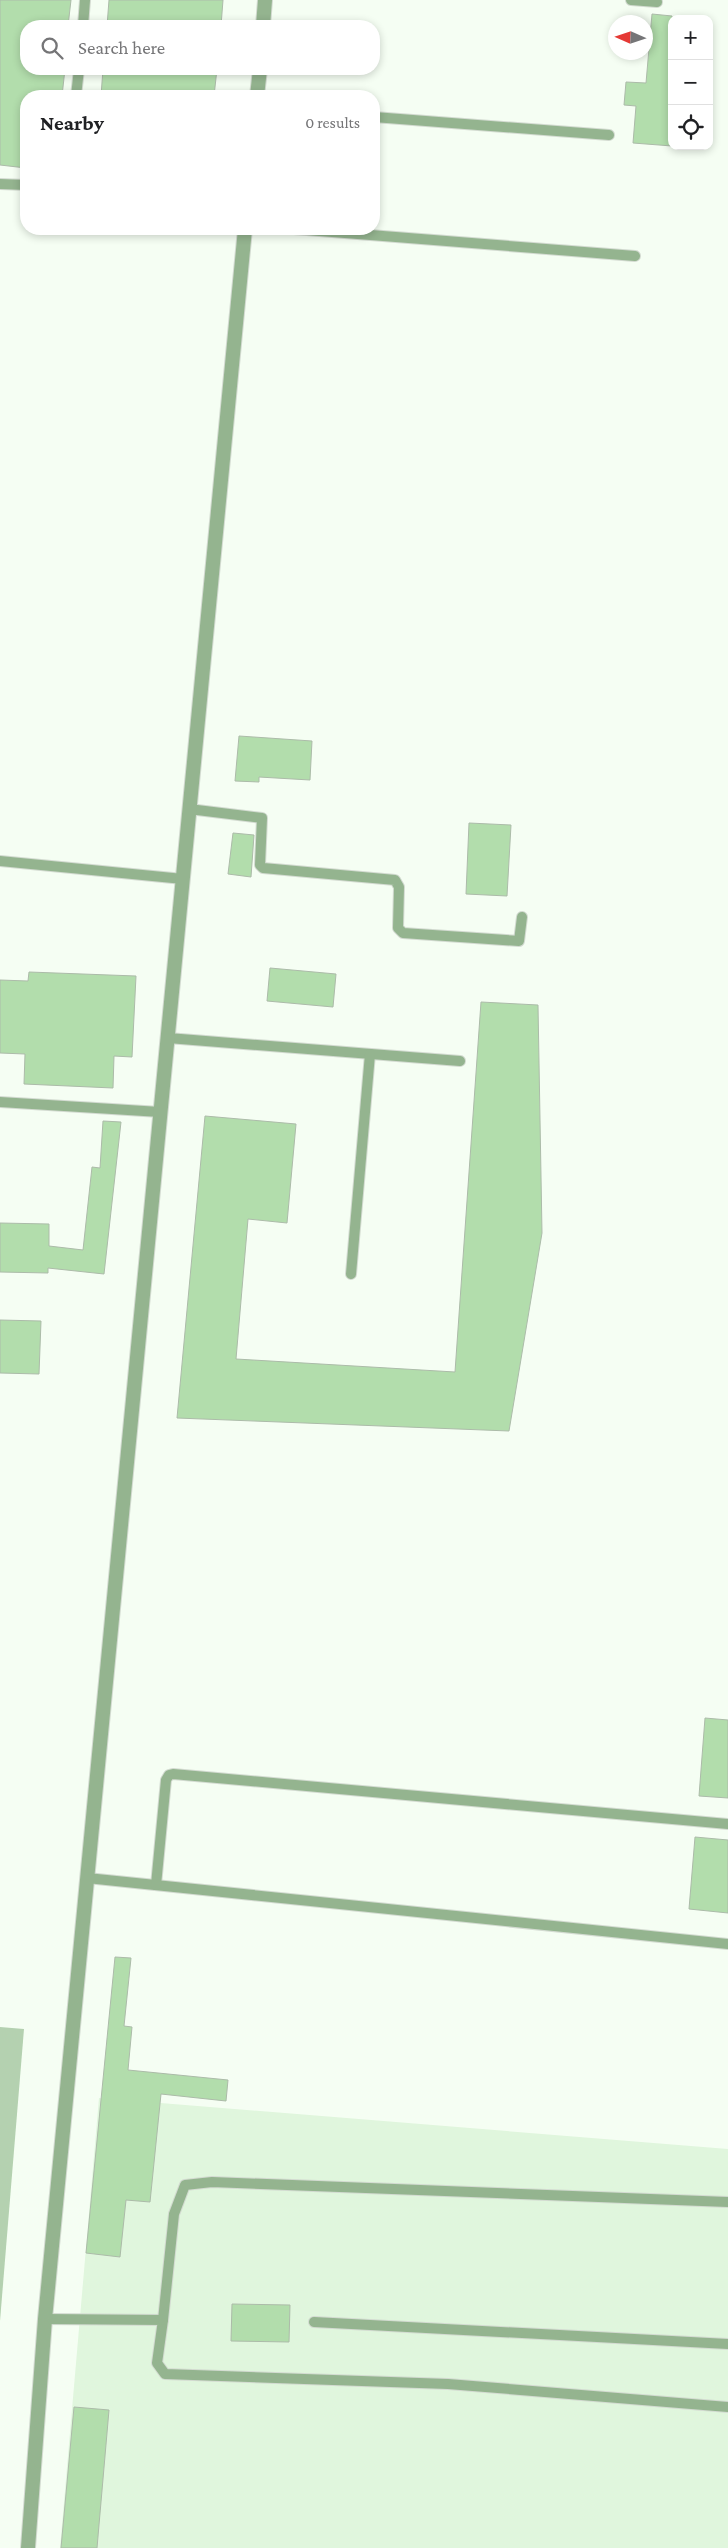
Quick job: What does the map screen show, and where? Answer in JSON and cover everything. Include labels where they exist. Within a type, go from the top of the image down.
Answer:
[{"type":"street","points":[[263,20],[265,0]]},
{"type":"street","points":[[258,90],[259,75]]},
{"type":"street","points":[[28,2548],[45,2319],[244,235]]},
{"type":"lane","points":[[83,20],[85,0]]},
{"type":"lane","points":[[631,0],[657,2]]},
{"type":"lane","points":[[76,90],[78,75]]},
{"type":"lane","points":[[380,118],[609,135]]},
{"type":"lane","points":[[0,184],[20,185]]},
{"type":"lane","points":[[370,235],[635,256]]},
{"type":"lane","points":[[189,809],[262,818],[260,865],[263,868],[395,880],[399,887],[398,928],[403,933],[519,941],[522,917]]},
{"type":"lane","points":[[0,861],[182,879]]},
{"type":"lane","points":[[168,1038],[460,1061]]},
{"type":"lane","points":[[351,1274],[370,1054]]},
{"type":"lane","points":[[0,1102],[160,1112]]},
{"type":"lane","points":[[156,1886],[166,1780],[169,1775],[728,1824]]},
{"type":"lane","points":[[87,1878],[728,1944]]},
{"type":"lane","points":[[728,2202],[212,2182],[186,2185],[174,2214],[164,2320],[157,2363],[165,2374],[448,2384],[728,2407]]},
{"type":"lane","points":[[45,2319],[164,2320]]},
{"type":"lane","points":[[314,2322],[728,2344]]},
{"type":"shaded area","points":[[0,2027],[24,2029],[0,2321]]},
{"type":"shaded area","points":[[99,2098],[728,2149],[728,2548],[60,2548]]},
{"type":"building","points":[[0,0],[71,0],[69,20],[20,20],[20,75],[64,75],[63,90],[20,90],[20,167],[0,165]]},
{"type":"building","points":[[109,0],[223,0],[221,20],[107,20]]},
{"type":"building","points":[[652,15],[668,16],[668,146],[633,143],[636,106],[624,105],[626,82],[646,83],[648,60],[653,60]]},
{"type":"building","points":[[103,75],[216,75],[215,90],[101,90]]},
{"type":"building","points":[[239,736],[312,741],[310,780],[259,777],[259,782],[235,781]]},
{"type":"building","points":[[469,823],[511,825],[507,896],[466,894]]},
{"type":"building","points":[[233,833],[254,835],[251,877],[228,874]]},
{"type":"building","points":[[270,968],[336,974],[333,1007],[267,1001]]},
{"type":"building","points":[[29,972],[136,976],[132,1057],[114,1056],[113,1088],[24,1084],[25,1054],[0,1053],[0,980],[28,981]]},
{"type":"building","points":[[481,1002],[538,1005],[542,1233],[509,1431],[177,1418],[205,1116],[296,1124],[287,1223],[248,1219],[236,1359],[455,1372]]},
{"type":"building","points":[[103,1121],[121,1122],[104,1274],[48,1268],[48,1273],[0,1272],[0,1223],[49,1224],[49,1246],[83,1250],[92,1167],[100,1168]]},
{"type":"building","points":[[0,1320],[41,1321],[39,1374],[0,1373]]},
{"type":"building","points":[[705,1718],[728,1720],[728,1798],[699,1796]]},
{"type":"building","points":[[695,1837],[728,1840],[728,1913],[689,1909]]},
{"type":"building","points":[[115,1957],[131,1958],[124,2026],[132,2027],[128,2070],[228,2080],[226,2101],[161,2094],[150,2202],[126,2200],[120,2257],[86,2253]]},
{"type":"building","points":[[232,2304],[290,2305],[289,2342],[231,2341]]},
{"type":"building","points":[[74,2407],[109,2410],[97,2548],[61,2548]]}]
